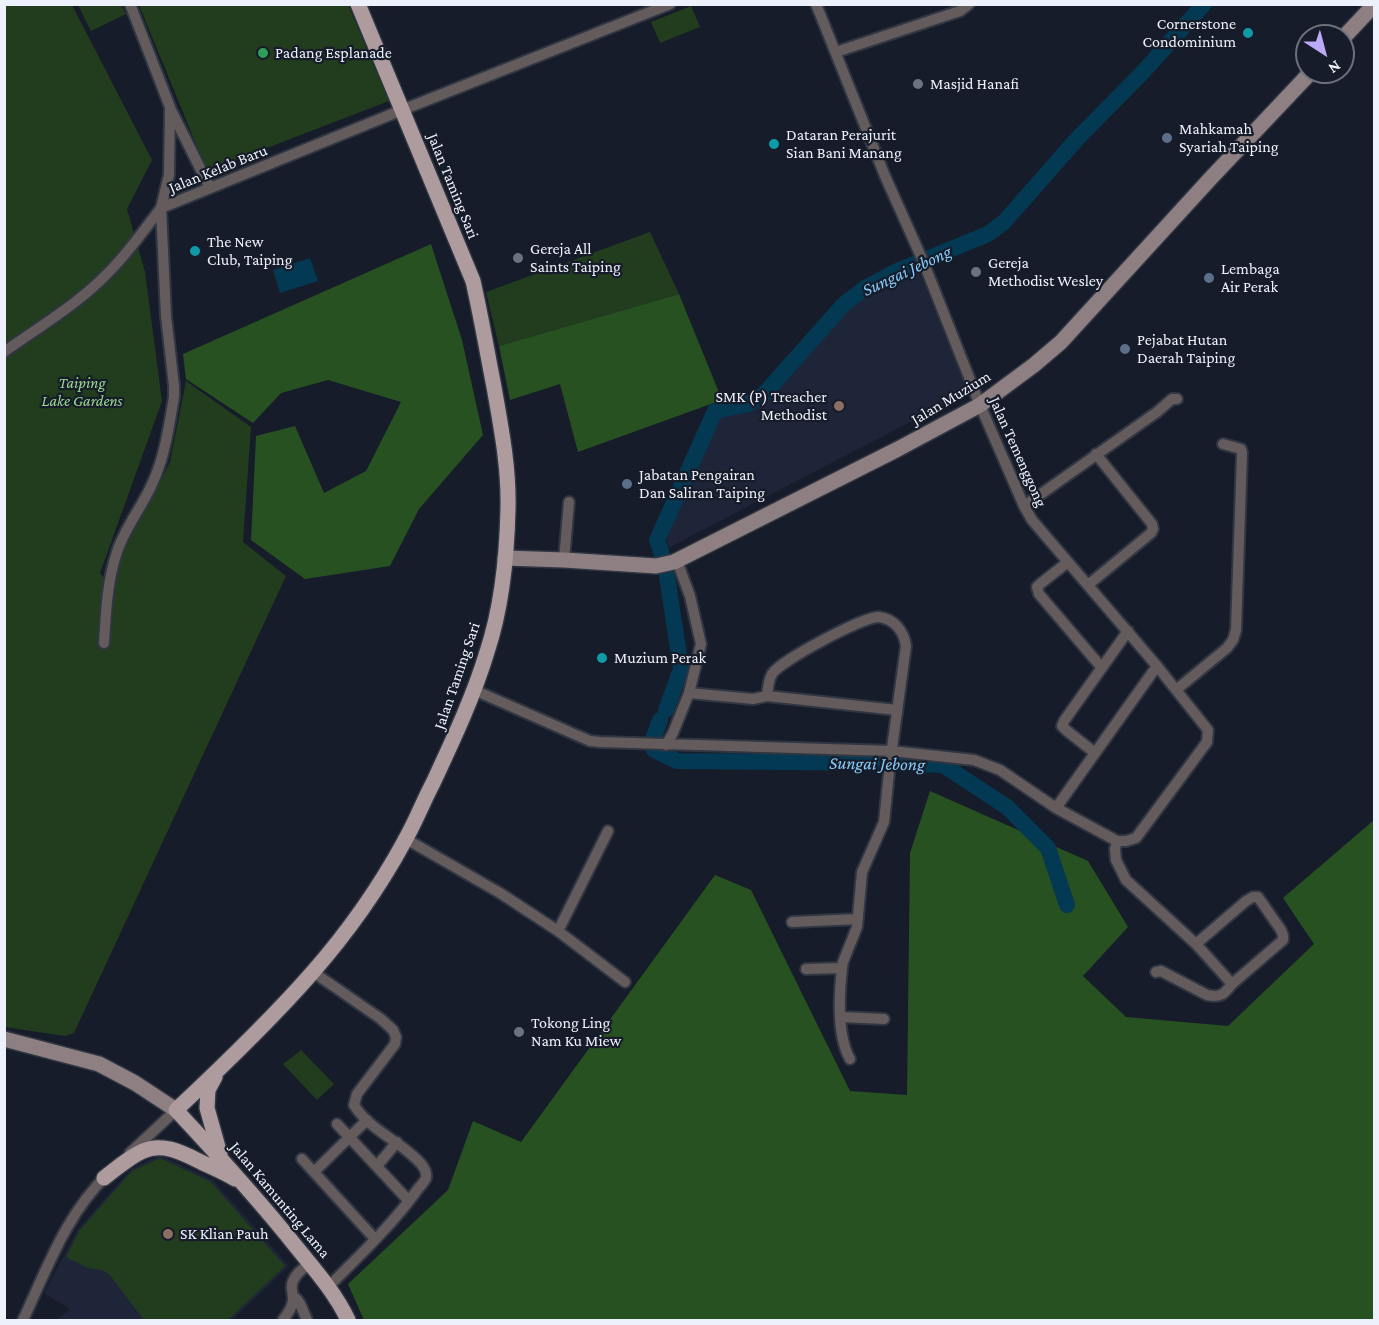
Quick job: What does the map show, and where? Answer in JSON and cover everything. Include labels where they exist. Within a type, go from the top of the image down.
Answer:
[{"type":"main road","name":"Jalan Taming Sari","points":[[176,1110],[313,972],[384,876],[406,839],[454,740],[487,653],[499,600],[505,558],[508,506],[506,464],[481,314],[472,281],[358,4]]},
{"type":"main road","points":[[219,1069],[208,1090],[207,1108],[220,1157]]},
{"type":"main road","name":"Jalan Kamunting Lama","points":[[176,1110],[264,1206],[328,1287],[348,1320]]},
{"type":"main road","points":[[104,1178],[140,1152],[153,1148],[165,1148],[187,1155],[226,1173],[245,1185]]},
{"type":"street","points":[[130,4],[170,107],[210,188]]},
{"type":"street","name":"Jalan Kelab Baru","points":[[104,643],[111,572],[118,548],[153,484],[160,464],[174,397],[166,316],[161,208],[670,4]]},
{"type":"street","name":"Jalan Temenggong","points":[[816,4],[885,176],[923,261],[1024,506],[1032,520],[1128,631],[1208,730],[1207,742],[1136,838],[1121,841]]},
{"type":"street","points":[[836,52],[960,11],[969,4]]},
{"type":"street","points":[[1355,25],[1374,5]]},
{"type":"street","name":"Jalan Muzium","points":[[505,558],[665,565],[981,405],[1061,342],[1209,179],[1300,84]]},
{"type":"street","points":[[4,352],[85,294],[109,273],[161,208],[169,175],[170,107]]},
{"type":"street","points":[[1024,506],[1172,399],[1177,399]]},
{"type":"street","points":[[1176,690],[1227,648],[1236,630],[1242,453],[1241,449],[1223,444]]},
{"type":"street","points":[[1088,585],[1153,529],[1152,524],[1096,454]]},
{"type":"street","points":[[564,560],[569,502]]},
{"type":"street","points":[[666,745],[689,693],[701,644],[690,596],[676,561]]},
{"type":"street","points":[[1068,562],[1040,584],[1037,590],[1102,668]]},
{"type":"street","points":[[767,696],[773,673],[781,665],[855,625],[878,617],[888,620],[902,632],[906,646],[884,822],[862,872],[857,927],[842,968],[842,1036],[850,1059]]},
{"type":"street","points":[[1095,753],[1062,726],[1128,631]]},
{"type":"street","points":[[1056,808],[1157,666]]},
{"type":"street","points":[[474,690],[590,741],[892,751],[974,760],[1000,770],[1056,808],[1121,841],[1115,849],[1116,860],[1126,880],[1196,944],[1232,984]]},
{"type":"street","points":[[689,693],[753,699],[767,696],[897,710]]},
{"type":"street","points":[[558,932],[608,831]]},
{"type":"street","points":[[406,839],[501,892],[625,982]]},
{"type":"street","points":[[1156,972],[1161,971],[1207,995],[1220,996],[1283,940],[1283,935],[1258,897],[1253,897],[1196,944]]},
{"type":"street","points":[[792,922],[858,919]]},
{"type":"street","points":[[806,969],[842,968]]},
{"type":"street","points":[[313,972],[381,1018],[393,1030],[396,1037],[395,1044],[357,1094],[354,1105],[359,1113],[397,1142],[426,1170],[426,1177],[409,1201],[328,1287]]},
{"type":"street","points":[[841,1017],[884,1019]]},
{"type":"street","points":[[4,1039],[99,1064],[135,1083],[176,1110],[88,1196],[66,1228],[23,1320]]},
{"type":"street","points":[[314,1172],[367,1120]]},
{"type":"street","points":[[337,1124],[409,1201]]},
{"type":"street","points":[[376,1166],[397,1142]]},
{"type":"street","points":[[302,1159],[375,1239]]},
{"type":"street","points":[[283,1320],[292,1306],[293,1279],[310,1263]]},
{"type":"street","points":[[293,1296],[300,1304],[307,1320]]},
{"type":"shaded area","points":[[310,258],[318,281],[280,293],[273,270]]},
{"type":"shaded area","name":"SMK (P) Treacher Methodist","points":[[916,264],[968,392],[668,548],[665,529],[715,411],[748,404],[795,362],[844,304],[879,281]]},
{"type":"shaded area","name":"SK Klian Pauh","points":[[160,1155],[213,1180],[289,1266],[232,1320],[56,1320],[70,1309],[44,1293],[78,1229],[131,1169]]},
{"type":"green space","name":"Taiping Lake Gardens","points":[[4,5],[72,5],[152,160],[127,209],[145,272],[162,401],[100,573],[114,591],[123,551],[170,462],[186,381],[251,427],[243,542],[286,576],[74,1033],[65,1036],[5,1027]]},
{"type":"green space","points":[[78,5],[121,5],[126,14],[91,31]]},
{"type":"green space","name":"Padang Esplanade","points":[[139,5],[348,5],[389,101],[207,171]]},
{"type":"green space","points":[[691,6],[700,27],[660,43],[651,22]]},
{"type":"green space","points":[[650,232],[679,294],[499,346],[486,292]]},
{"type":"green space","points":[[431,244],[462,340],[483,435],[419,509],[390,566],[305,579],[251,540],[256,436],[295,426],[324,493],[366,471],[401,402],[328,380],[281,393],[253,423],[186,379],[183,354]]},
{"type":"green space","points":[[679,294],[722,400],[578,452],[560,384],[510,400],[499,346]]},
{"type":"green space","points":[[930,791],[1088,861],[1128,927],[1083,976],[1126,1017],[1228,1026],[1314,944],[1283,898],[1374,820],[1374,1320],[364,1320],[348,1284],[448,1190],[473,1121],[521,1142],[715,875],[751,890],[850,1091],[907,1095],[910,853]]},
{"type":"green space","points":[[301,1050],[334,1084],[317,1100],[283,1064]]},
{"type":"green space","name":"SK Klian Pauh","points":[[160,1158],[211,1182],[285,1266],[228,1320],[144,1320],[109,1274],[102,1270],[88,1268],[66,1257],[79,1231],[132,1171]]},
{"type":"waterway","name":"Sungai Jebong","points":[[663,558],[657,540],[715,411],[748,404],[764,394],[844,304],[865,288],[895,272],[988,234],[1004,222],[1077,139],[1143,72],[1204,4]]},
{"type":"waterway","name":"Sungai Jebong","points":[[666,569],[681,669],[666,710]]},
{"type":"waterway","name":"Sungai Jebong","points":[[652,742],[660,720]]},
{"type":"waterway","name":"Sungai Jebong","points":[[654,750],[677,761],[943,765],[1007,807],[1048,848],[1067,905]]},
{"type":"place","name":"Cornerstone Condominium","points":[[1248,33]]},
{"type":"place","name":"Padang Esplanade","points":[[263,53]]},
{"type":"place","name":"Masjid Hanafi","points":[[918,84]]},
{"type":"place","name":"Mahkamah Syariah Taiping","points":[[1167,138]]},
{"type":"place","name":"Dataran Perajurit Sian Bani Manang","points":[[774,144]]},
{"type":"place","name":"The New Club, Taiping","points":[[195,251]]},
{"type":"place","name":"Gereja All Saints Taiping","points":[[518,258]]},
{"type":"place","name":"Gereja Methodist Wesley","points":[[976,272]]},
{"type":"place","name":"Lembaga Air Perak","points":[[1209,278]]},
{"type":"place","name":"Pejabat Hutan Daerah Taiping","points":[[1125,349]]},
{"type":"place","name":"SMK (P) Treacher Methodist","points":[[839,406]]},
{"type":"place","name":"Jabatan Pengairan Dan Saliran Taiping","points":[[627,484]]},
{"type":"place","name":"Muzium Perak","points":[[602,658]]},
{"type":"place","name":"Tokong Ling Nam Ku Miew","points":[[519,1032]]},
{"type":"place","name":"SK Klian Pauh","points":[[168,1234]]}]
